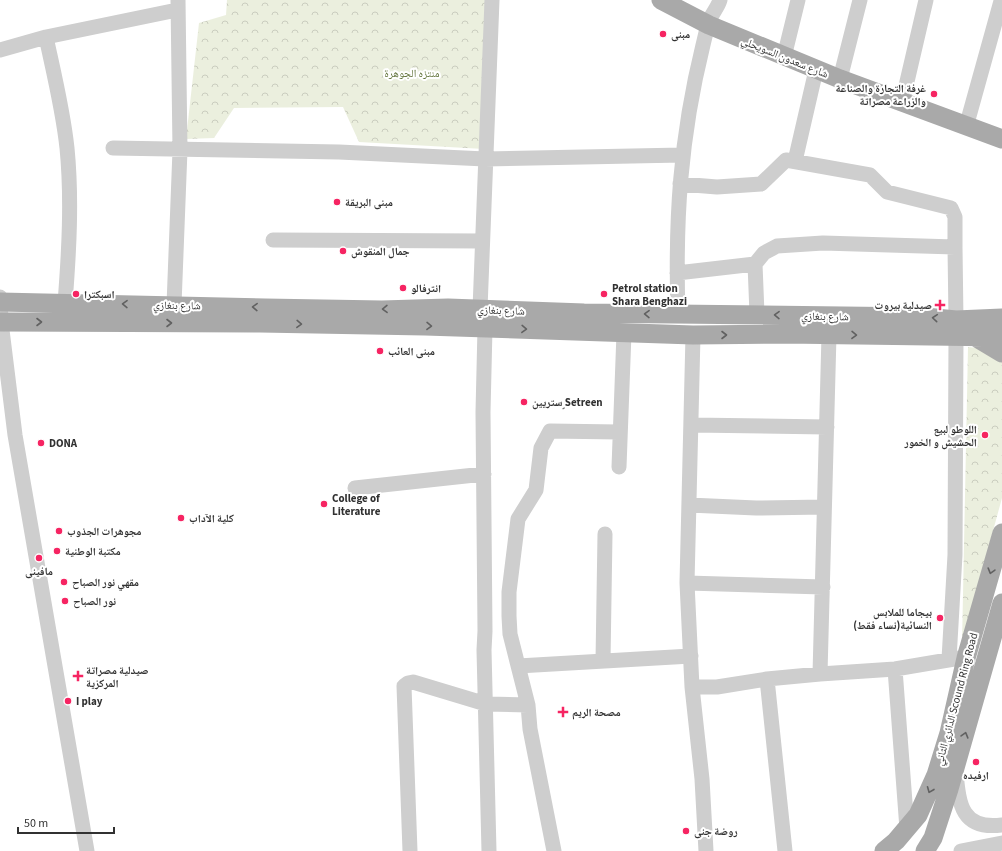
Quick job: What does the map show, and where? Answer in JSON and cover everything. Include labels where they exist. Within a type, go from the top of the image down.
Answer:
[{"type":"main road","name":"شارع سعدون السويحلي","points":[[661,0],[709,25],[816,70],[966,127],[1002,139]]},
{"type":"main road","name":"شارع بنغازي","points":[[0,302],[925,317],[956,328],[975,337],[1002,337]]},
{"type":"main road","name":"شارع بنغازي","points":[[1,322],[260,323],[485,328],[693,335],[829,335],[956,328],[1002,318]]},
{"type":"main road","points":[[975,337],[1002,353]]},
{"type":"main road","name":"الدائري الثاني Scound Ring Road","points":[[884,851],[907,830],[918,815],[936,775],[951,726],[958,659],[1002,533]]},
{"type":"main road","name":"الدائري الثاني Scound Ring Road","points":[[925,851],[939,820],[1002,603]]},
{"type":"street","points":[[480,309],[492,0]]},
{"type":"street","points":[[678,314],[677,273],[682,155],[694,82],[709,25],[720,0]]},
{"type":"street","points":[[784,56],[798,0]]},
{"type":"street","points":[[840,79],[860,0]]},
{"type":"street","points":[[902,103],[926,0]]},
{"type":"street","points":[[966,127],[1001,1]]},
{"type":"street","points":[[0,50],[46,37],[178,5],[180,150],[174,305]]},
{"type":"street","points":[[46,37],[61,104],[67,149],[69,208],[65,303]]},
{"type":"street","points":[[795,161],[816,70]]},
{"type":"street","points":[[113,148],[339,152],[485,159],[682,155]]},
{"type":"street","points":[[680,184],[717,187],[756,185],[766,180],[781,163],[786,160],[870,175],[887,192],[951,208],[955,217],[955,555],[958,659]]},
{"type":"street","points":[[273,240],[482,241]]},
{"type":"street","points":[[757,314],[755,264],[764,253],[776,246],[823,243],[955,247]]},
{"type":"street","points":[[677,273],[755,264]]},
{"type":"street","points":[[0,297],[1,322],[15,435],[87,851]]},
{"type":"street","points":[[485,328],[484,650],[489,851]]},
{"type":"street","points":[[619,467],[619,432],[624,333]]},
{"type":"street","points":[[693,335],[687,583],[692,687],[702,779],[706,851]]},
{"type":"street","points":[[820,674],[829,335]]},
{"type":"street","points":[[692,425],[827,427]]},
{"type":"street","points":[[554,851],[530,729],[528,706],[510,634],[509,592],[518,519],[537,485],[540,454],[544,440],[550,431],[619,432]]},
{"type":"street","points":[[355,488],[484,474]]},
{"type":"street","points":[[689,505],[756,508],[824,507]]},
{"type":"street","points":[[603,661],[605,534]]},
{"type":"street","points":[[687,583],[823,587]]},
{"type":"street","points":[[485,591],[509,592]]},
{"type":"street","points":[[518,666],[691,656]]},
{"type":"street","points":[[692,687],[716,686],[820,674],[895,669],[958,659],[986,661]]},
{"type":"street","points":[[895,669],[907,830]]},
{"type":"street","points":[[767,679],[785,851]]},
{"type":"street","points":[[410,851],[404,686],[413,682],[486,704],[528,706]]},
{"type":"street","points":[[955,767],[959,800],[968,817],[977,824],[988,826],[1002,825]]},
{"type":"street","points":[[961,851],[1002,843]]},
{"type":"green space","name":"منتزه الجوهرة","points":[[227,0],[487,0],[484,149],[359,142],[343,107],[234,108],[214,138],[186,139],[199,23],[226,15]]},
{"type":"green space","points":[[968,347],[988,349],[1002,357],[1002,498],[962,644]]},
{"type":"place","name":"مبنى","points":[[663,34]]},
{"type":"place","name":"غرفة التجارة والصناعة والزراعة مصراتة","points":[[934,94]]},
{"type":"place","name":"مبنى البريقة","points":[[337,202]]},
{"type":"place","name":"جمال المنقوش","points":[[343,251]]},
{"type":"place","name":"انترفالو","points":[[403,288]]},
{"type":"place","name":"اسبكترا","points":[[76,294]]},
{"type":"place","name":"Petrol station Shara Benghazi","points":[[604,294]]},
{"type":"place","name":"صيدلية بيروت","points":[[940,305]]},
{"type":"place","name":"مبنى العائب","points":[[380,351]]},
{"type":"place","name":"ستريين ٍSetreen","points":[[524,402]]},
{"type":"place","name":"اللوطو لبيع الحشيش و الخمور","points":[[985,435]]},
{"type":"place","name":"DONA","points":[[41,443]]},
{"type":"place","name":"College of Literature","points":[[324,504]]},
{"type":"place","name":"كلية الآداب","points":[[181,518]]},
{"type":"place","name":"مجوهرات الجذوب","points":[[59,531]]},
{"type":"place","name":"مكتبة الوطنية","points":[[57,551]]},
{"type":"place","name":"مافينى","points":[[39,558]]},
{"type":"place","name":"مقهي نور الصباح","points":[[64,582]]},
{"type":"place","name":"نور الصباح","points":[[65,601]]},
{"type":"place","name":"بيجاما للملابس النسائية(نساء فقط)","points":[[940,618]]},
{"type":"place","name":"صيدلية مصراتة المركزية","points":[[78,676]]},
{"type":"place","name":"I play","points":[[68,701]]},
{"type":"place","name":"مصحة الريم","points":[[563,712]]},
{"type":"place","name":"ارفيده","points":[[976,762]]},
{"type":"place","name":"روضة جنى","points":[[686,831]]}]
